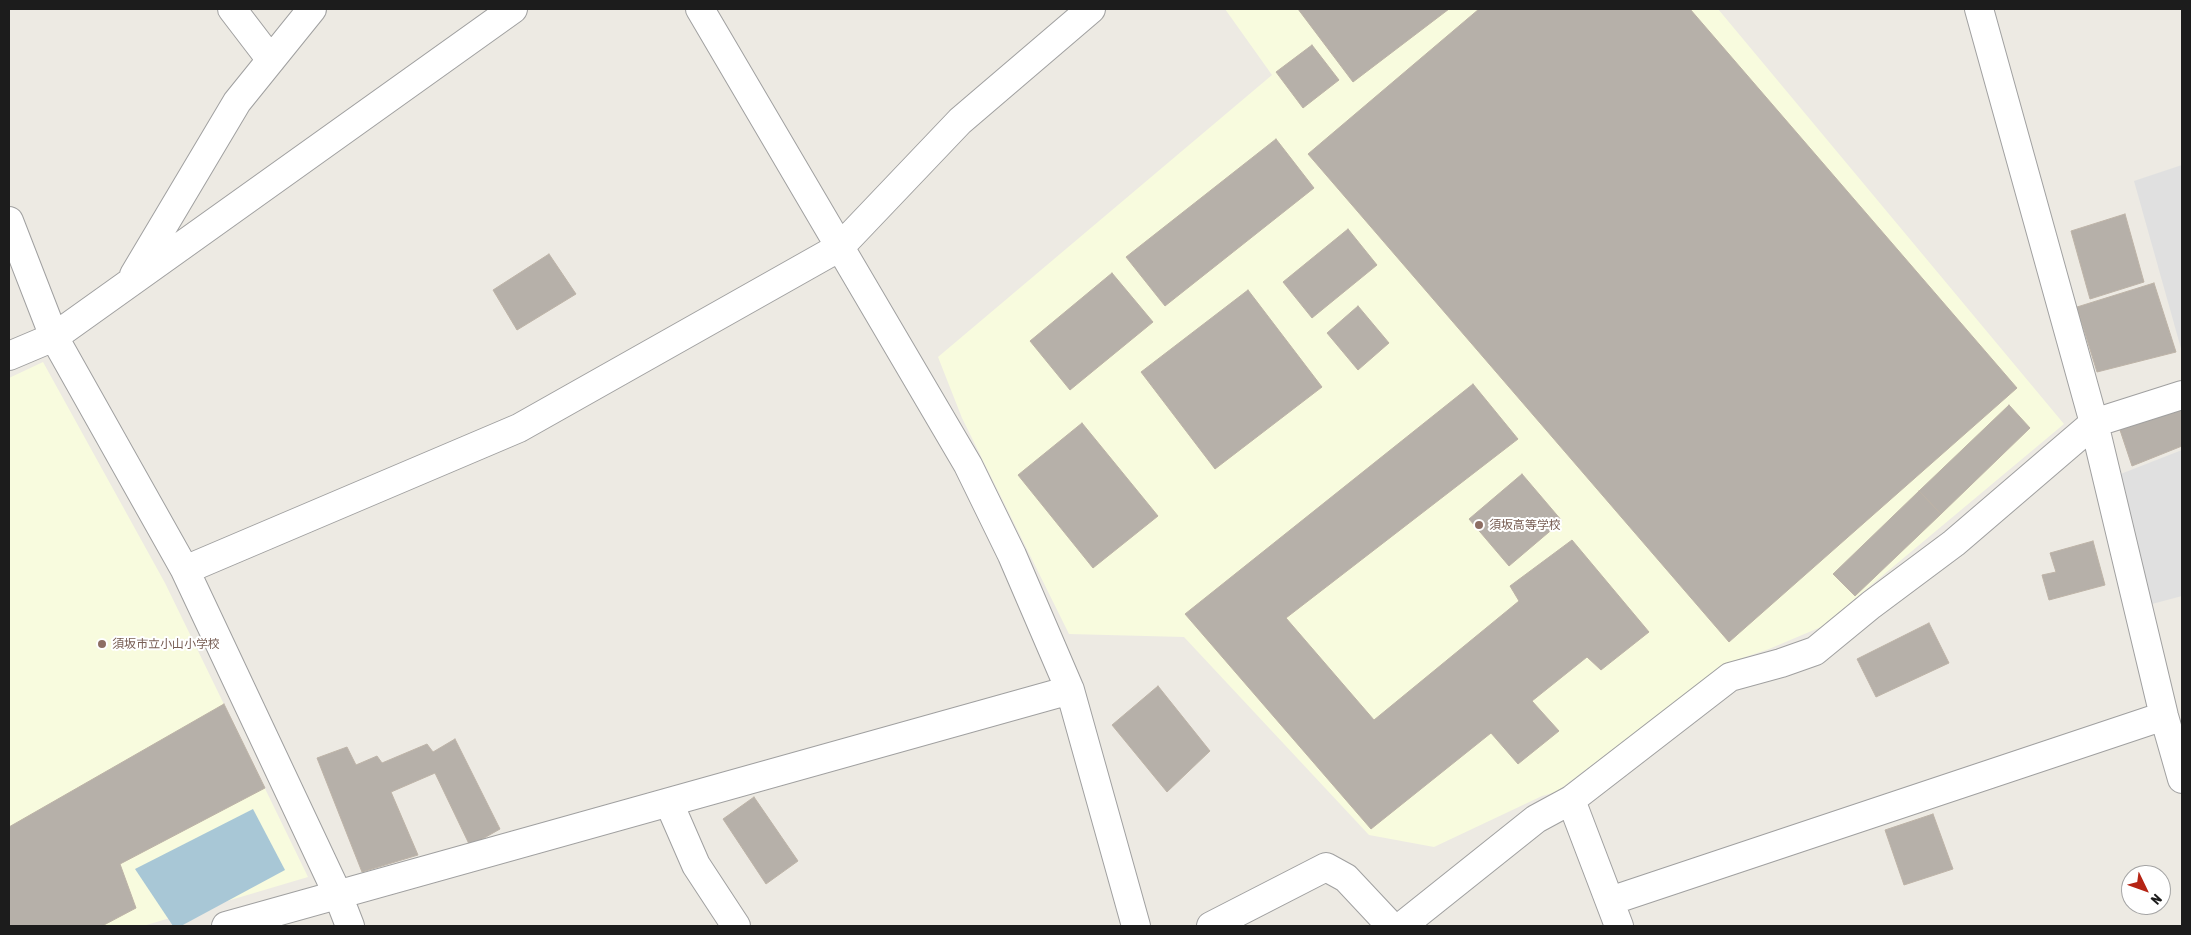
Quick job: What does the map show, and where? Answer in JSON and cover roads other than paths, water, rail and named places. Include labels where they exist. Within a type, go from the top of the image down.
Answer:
[{"type":"street","points":[[232,9],[271,60]]},
{"type":"street","points":[[129,283],[237,102],[312,9]]},
{"type":"street","points":[[9,356],[54,337],[513,9]]},
{"type":"street","points":[[700,9],[968,466],[1012,555],[1070,690],[1136,926]]},
{"type":"street","points":[[184,570],[519,428],[840,246],[960,121],[1091,9]]},
{"type":"street","points":[[1979,9],[2094,424],[2164,716],[2182,779]]},
{"type":"street","points":[[9,221],[54,337],[184,570],[338,895],[350,926]]},
{"type":"street","points":[[1402,926],[1536,819],[1571,800],[1730,677],[1781,663],[1815,650],[1954,543],[2094,424],[2182,396]]},
{"type":"street","points":[[226,926],[1070,690]]},
{"type":"street","points":[[1610,901],[2164,716]]},
{"type":"street","points":[[1571,800],[1619,926]]},
{"type":"street","points":[[669,803],[696,865],[736,926]]},
{"type":"street","points":[[1211,926],[1326,868],[1346,878],[1391,926]]},
{"type":"water","points":[[253,809],[285,870],[181,926],[173,926],[135,869]]},
{"type":"place","name":"須坂高等学校","points":[[1479,525]]},
{"type":"place","name":"須坂市立小山小学校","points":[[102,644]]}]
